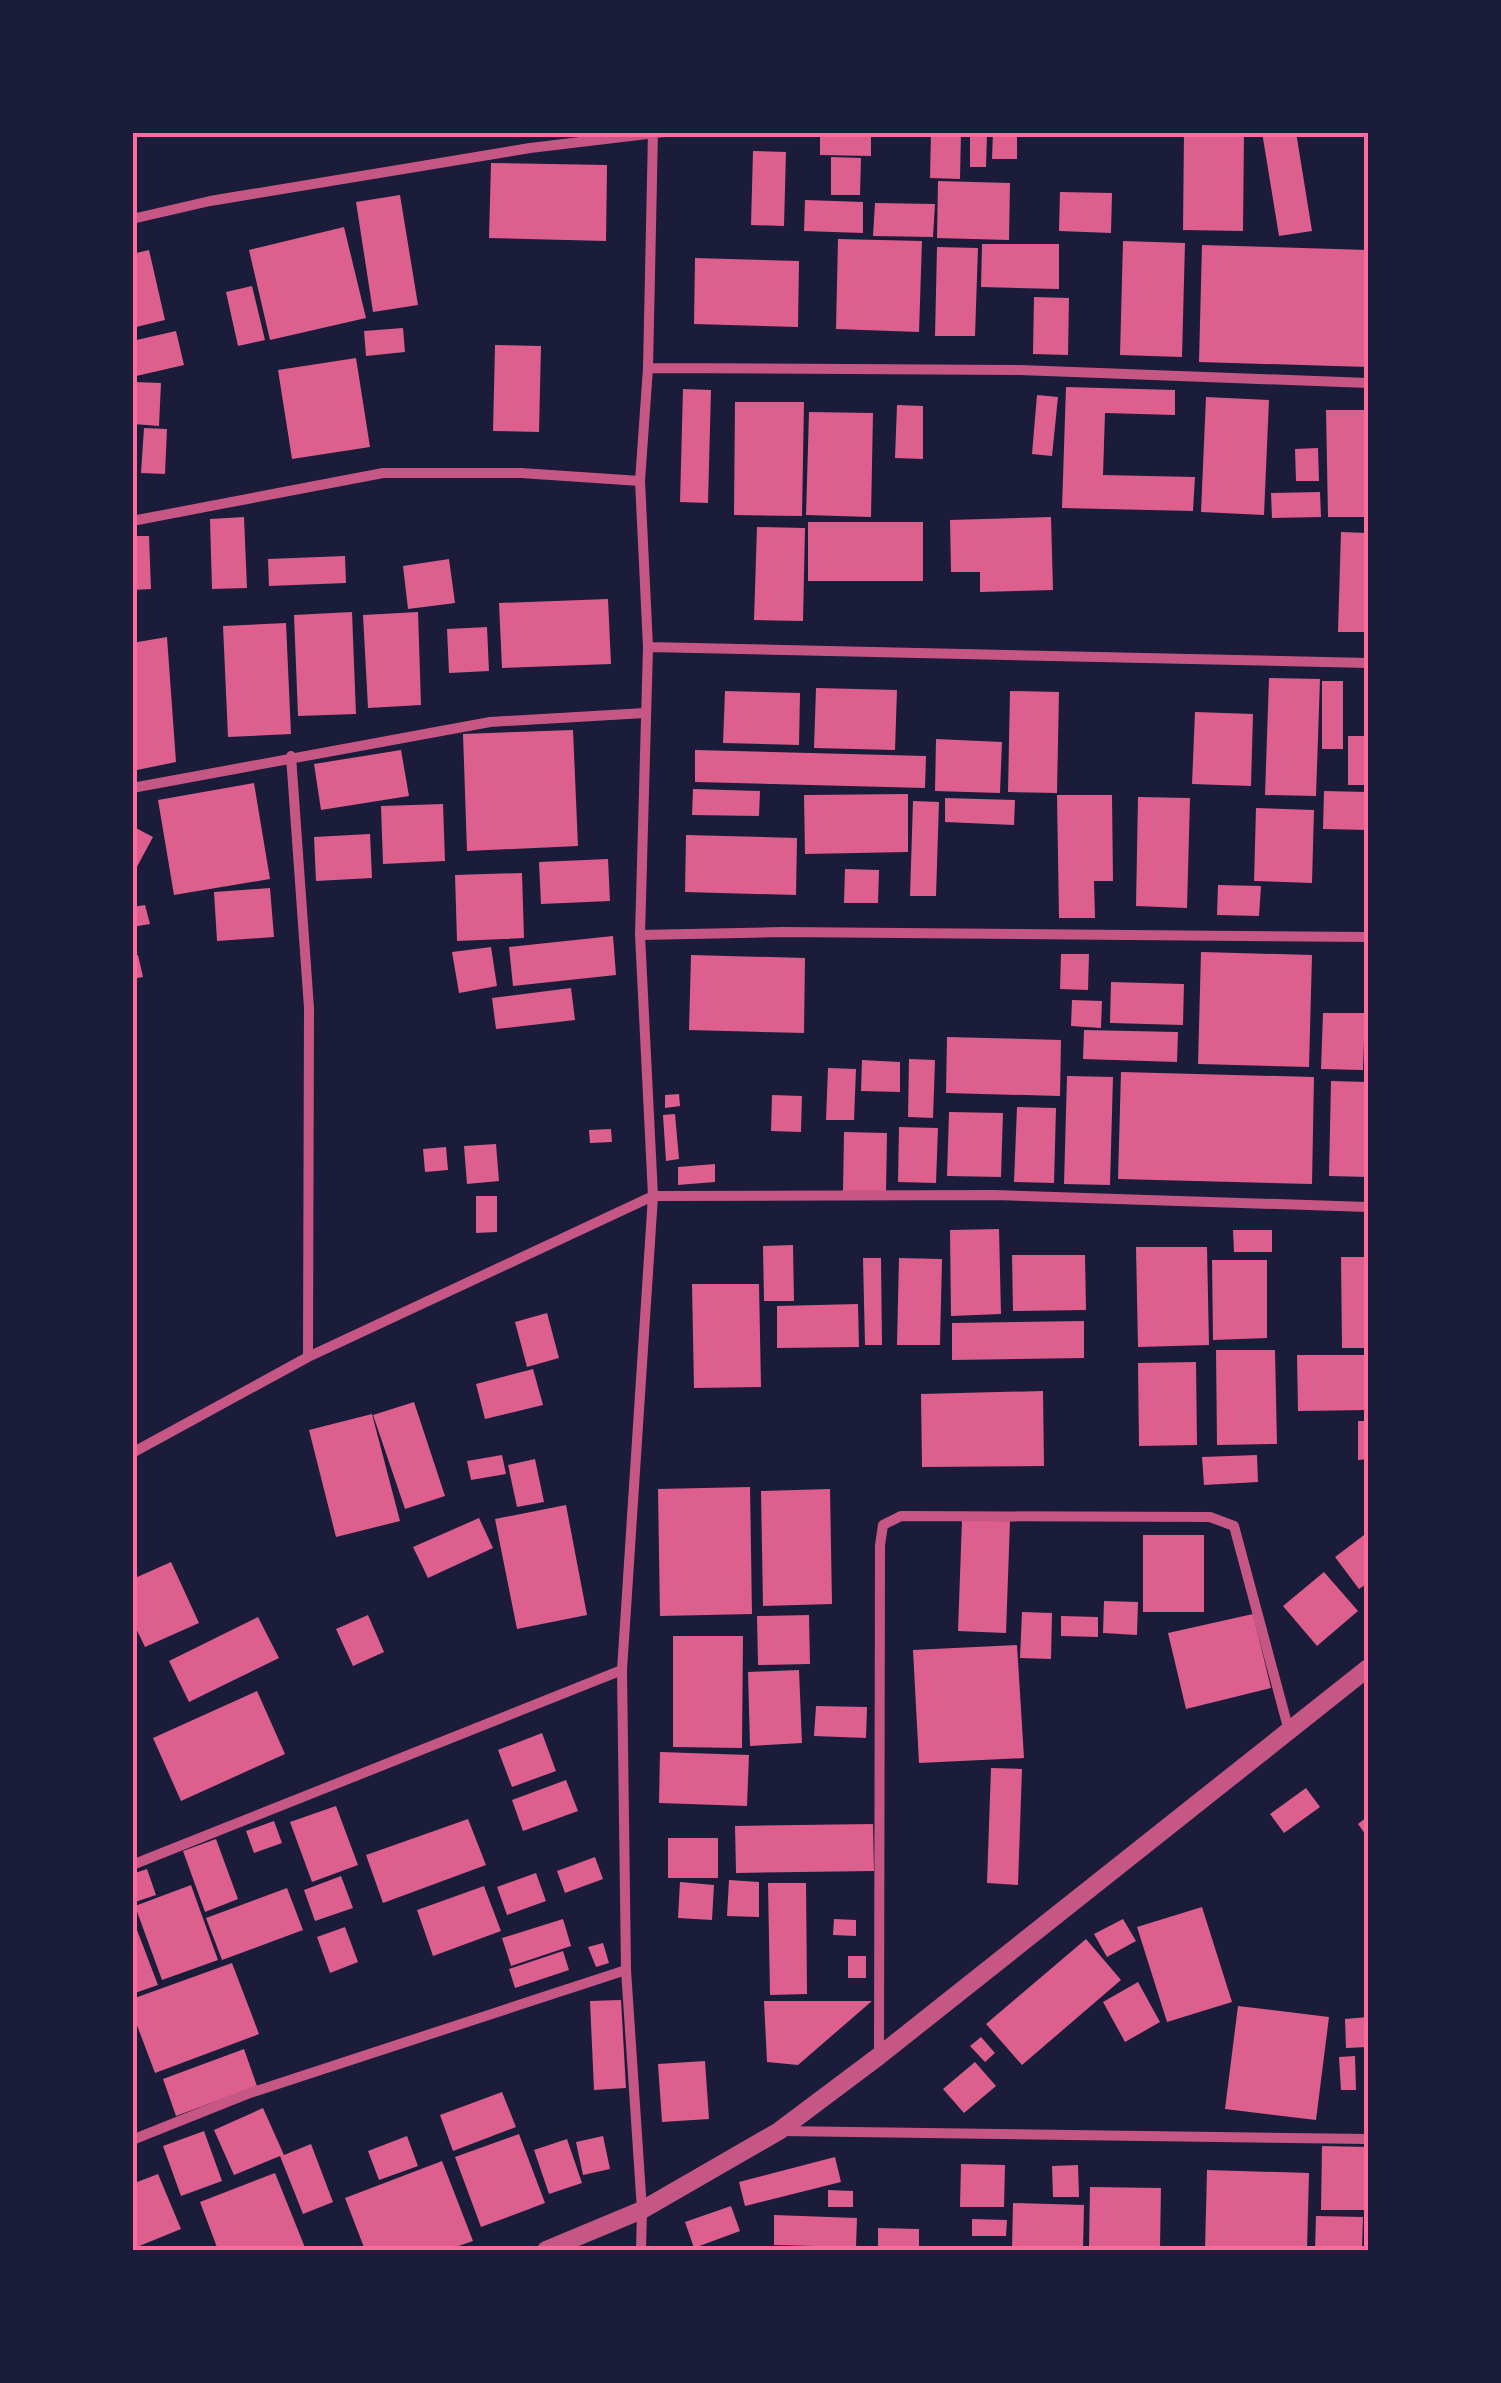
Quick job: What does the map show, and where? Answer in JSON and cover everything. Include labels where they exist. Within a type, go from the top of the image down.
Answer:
[{"type":"street","points":[[132,218],[210,201],[530,148],[657,134],[640,481],[648,646],[640,935],[653,1196],[622,1670],[626,1970],[642,2210],[641,2250]]},
{"type":"street","points":[[648,368],[1020,370],[1368,383]]},
{"type":"street","points":[[132,521],[383,474],[521,473],[640,481]]},
{"type":"street","points":[[648,646],[1368,663]]},
{"type":"street","points":[[132,788],[490,722],[646,713]]},
{"type":"street","points":[[292,756],[309,1008],[308,1357]]},
{"type":"street","points":[[640,935],[782,932],[1085,938],[1368,937]]},
{"type":"street","points":[[132,1453],[308,1357],[653,1196],[994,1195],[1368,1206]]},
{"type":"street","points":[[879,2056],[883,1525],[901,1516],[1210,1517],[1234,1526],[1289,1733]]},
{"type":"street","points":[[546,2250],[642,2210],[779,2132],[1368,1668]]},
{"type":"street","points":[[132,1865],[622,1670]]},
{"type":"street","points":[[132,2140],[246,2094],[626,1970]]},
{"type":"street","points":[[779,2132],[1368,2139]]},
{"type":"building","points":[[820,132],[871,132],[871,156],[820,155]]},
{"type":"building","points":[[931,132],[961,132],[960,179],[930,178]]},
{"type":"building","points":[[993,132],[1017,132],[1017,159],[992,159]]},
{"type":"building","points":[[1184,132],[1244,132],[1243,231],[1183,230]]},
{"type":"building","points":[[1262,132],[1296,132],[1312,231],[1279,236]]},
{"type":"building","points":[[970,135],[987,135],[986,167],[970,167]]},
{"type":"building","points":[[753,151],[786,152],[784,226],[751,225]]},
{"type":"building","points":[[831,157],[861,158],[860,195],[831,195]]},
{"type":"building","points":[[491,163],[607,165],[606,241],[489,238]]},
{"type":"building","points":[[938,181],[1010,183],[1009,240],[937,238]]},
{"type":"building","points":[[1060,192],[1112,193],[1111,233],[1059,231]]},
{"type":"building","points":[[400,195],[418,305],[373,312],[356,202]]},
{"type":"building","points":[[805,200],[863,202],[863,233],[804,231]]},
{"type":"building","points":[[875,203],[935,204],[933,237],[873,236]]},
{"type":"building","points":[[344,227],[366,318],[270,340],[249,250]]},
{"type":"building","points":[[838,239],[922,241],[919,332],[836,329]]},
{"type":"building","points":[[1123,241],[1185,243],[1182,357],[1120,355]]},
{"type":"building","points":[[982,244],[1059,244],[1059,289],[981,287]]},
{"type":"building","points":[[1202,245],[1368,250],[1368,367],[1199,362]]},
{"type":"building","points":[[937,247],[978,248],[975,336],[935,336]]},
{"type":"building","points":[[149,250],[165,320],[132,328],[132,254]]},
{"type":"building","points":[[695,258],[799,261],[798,327],[694,324]]},
{"type":"building","points":[[252,286],[265,340],[238,346],[226,292]]},
{"type":"building","points":[[1034,297],[1069,298],[1068,355],[1033,354]]},
{"type":"building","points":[[403,328],[405,352],[366,356],[364,331]]},
{"type":"building","points":[[176,331],[184,365],[132,377],[132,341]]},
{"type":"building","points":[[495,345],[541,346],[539,432],[493,431]]},
{"type":"building","points":[[356,358],[370,447],[292,459],[278,370]]},
{"type":"building","points":[[135,382],[161,383],[159,426],[133,424]]},
{"type":"building","points":[[1066,387],[1175,390],[1175,415],[1105,413],[1103,475],[1195,477],[1193,511],[1062,508]]},
{"type":"building","points":[[683,389],[711,390],[708,503],[680,502]]},
{"type":"building","points":[[1037,395],[1058,397],[1052,456],[1032,454]]},
{"type":"building","points":[[1206,397],[1269,400],[1264,515],[1201,512]]},
{"type":"building","points":[[735,402],[804,402],[802,516],[734,515]]},
{"type":"building","points":[[897,405],[923,406],[923,459],[895,458]]},
{"type":"building","points":[[1326,410],[1368,410],[1368,517],[1328,517]]},
{"type":"building","points":[[809,412],[873,413],[871,517],[806,515]]},
{"type":"building","points":[[144,428],[167,429],[165,474],[141,473]]},
{"type":"building","points":[[1318,448],[1319,481],[1296,481],[1295,449]]},
{"type":"building","points":[[1320,492],[1321,517],[1272,518],[1271,493]]},
{"type":"building","points":[[244,517],[247,588],[212,589],[210,519]]},
{"type":"building","points":[[1051,517],[1053,590],[980,592],[980,572],[951,572],[950,520]]},
{"type":"building","points":[[808,522],[923,522],[923,581],[808,581]]},
{"type":"building","points":[[757,527],[805,528],[803,621],[754,620]]},
{"type":"building","points":[[1341,532],[1368,533],[1368,632],[1338,632]]},
{"type":"building","points":[[132,536],[149,536],[151,589],[132,590]]},
{"type":"building","points":[[345,556],[346,583],[269,586],[268,559]]},
{"type":"building","points":[[449,559],[455,603],[408,609],[403,566]]},
{"type":"building","points":[[608,599],[611,664],[502,668],[499,603]]},
{"type":"building","points":[[352,612],[356,714],[298,716],[294,615]]},
{"type":"building","points":[[418,612],[421,705],[368,708],[363,615]]},
{"type":"building","points":[[286,623],[291,734],[228,737],[223,626]]},
{"type":"building","points":[[487,627],[489,671],[449,673],[447,629]]},
{"type":"building","points":[[167,637],[176,762],[132,771],[132,643]]},
{"type":"building","points":[[1269,678],[1320,679],[1316,796],[1265,795]]},
{"type":"building","points":[[1322,681],[1343,681],[1343,749],[1322,749]]},
{"type":"building","points":[[816,688],[897,690],[895,750],[814,748]]},
{"type":"building","points":[[725,691],[800,693],[799,745],[723,743]]},
{"type":"building","points":[[1010,691],[1059,692],[1057,793],[1008,792]]},
{"type":"building","points":[[1195,712],[1253,714],[1251,786],[1192,784]]},
{"type":"building","points":[[573,730],[578,846],[467,851],[463,734]]},
{"type":"building","points":[[1348,736],[1368,736],[1368,785],[1348,785]]},
{"type":"building","points":[[936,739],[1002,742],[1000,793],[935,791]]},
{"type":"building","points":[[401,750],[409,796],[321,810],[314,764]]},
{"type":"building","points":[[695,750],[926,756],[925,788],[695,782]]},
{"type":"building","points":[[254,783],[270,879],[174,895],[158,800]]},
{"type":"building","points":[[693,789],[760,791],[759,816],[692,815]]},
{"type":"building","points":[[1324,791],[1368,792],[1368,830],[1323,829]]},
{"type":"building","points":[[908,794],[908,852],[805,854],[804,795]]},
{"type":"building","points":[[1057,795],[1112,795],[1113,881],[1094,881],[1095,918],[1059,918]]},
{"type":"building","points":[[1138,797],[1190,798],[1187,908],[1136,906]]},
{"type":"building","points":[[945,798],[1015,800],[1014,825],[945,822]]},
{"type":"building","points":[[913,801],[939,802],[936,896],[910,896]]},
{"type":"building","points":[[443,804],[445,861],[383,864],[381,806]]},
{"type":"building","points":[[1256,808],[1314,810],[1312,883],[1254,881]]},
{"type":"building","points":[[132,826],[153,837],[132,876]]},
{"type":"building","points":[[370,834],[372,878],[316,881],[314,837]]},
{"type":"building","points":[[686,835],[797,838],[796,895],[685,892]]},
{"type":"building","points":[[608,859],[610,901],[541,904],[539,862]]},
{"type":"building","points":[[845,869],[879,870],[878,903],[844,903]]},
{"type":"building","points":[[522,873],[524,938],[457,941],[455,875]]},
{"type":"building","points":[[1218,885],[1261,886],[1259,916],[1217,915]]},
{"type":"building","points":[[270,888],[274,937],[217,941],[214,892]]},
{"type":"building","points":[[145,905],[150,924],[132,927],[132,907]]},
{"type":"building","points":[[613,936],[616,975],[513,986],[509,947]]},
{"type":"building","points":[[491,947],[497,986],[459,993],[452,952]]},
{"type":"building","points":[[1201,952],[1312,955],[1309,1067],[1198,1064]]},
{"type":"building","points":[[1061,954],[1089,954],[1088,990],[1060,989]]},
{"type":"building","points":[[138,955],[143,977],[132,979],[132,956]]},
{"type":"building","points":[[691,955],[805,958],[804,1033],[689,1030]]},
{"type":"building","points":[[1111,982],[1184,984],[1183,1025],[1110,1023]]},
{"type":"building","points":[[571,988],[575,1020],[496,1029],[492,998]]},
{"type":"building","points":[[1072,1000],[1102,1001],[1101,1028],[1071,1026]]},
{"type":"building","points":[[1323,1013],[1365,1013],[1363,1070],[1321,1069]]},
{"type":"building","points":[[1084,1030],[1178,1032],[1177,1062],[1083,1059]]},
{"type":"building","points":[[947,1037],[1061,1040],[1060,1096],[946,1093]]},
{"type":"building","points":[[909,1059],[935,1060],[933,1118],[908,1117]]},
{"type":"building","points":[[862,1060],[900,1062],[900,1092],[861,1091]]},
{"type":"building","points":[[828,1068],[856,1069],[854,1120],[826,1120]]},
{"type":"building","points":[[1121,1072],[1314,1077],[1312,1184],[1118,1179]]},
{"type":"building","points":[[1067,1076],[1113,1077],[1110,1185],[1064,1184]]},
{"type":"building","points":[[1331,1081],[1368,1082],[1368,1177],[1329,1176]]},
{"type":"building","points":[[679,1094],[680,1106],[665,1108],[665,1095]]},
{"type":"building","points":[[772,1095],[802,1096],[801,1132],[771,1131]]},
{"type":"building","points":[[1017,1107],[1056,1108],[1054,1183],[1014,1182]]},
{"type":"building","points":[[949,1112],[1003,1113],[1001,1177],[947,1176]]},
{"type":"building","points":[[675,1114],[679,1159],[666,1161],[663,1115]]},
{"type":"building","points":[[899,1127],[938,1128],[936,1183],[898,1182]]},
{"type":"building","points":[[611,1129],[612,1142],[590,1143],[589,1130]]},
{"type":"building","points":[[844,1132],[887,1133],[886,1192],[843,1191]]},
{"type":"building","points":[[496,1144],[499,1181],[467,1184],[464,1146]]},
{"type":"building","points":[[446,1147],[448,1170],[425,1172],[423,1149]]},
{"type":"building","points":[[715,1164],[715,1182],[678,1185],[678,1167]]},
{"type":"building","points":[[476,1196],[497,1196],[497,1232],[476,1233]]},
{"type":"building","points":[[999,1229],[1001,1314],[951,1316],[950,1230]]},
{"type":"building","points":[[1233,1230],[1272,1230],[1272,1252],[1234,1252]]},
{"type":"building","points":[[793,1245],[794,1301],[764,1301],[763,1246]]},
{"type":"building","points":[[1136,1247],[1207,1247],[1209,1345],[1138,1347]]},
{"type":"building","points":[[1012,1255],[1085,1255],[1086,1310],[1013,1311]]},
{"type":"building","points":[[1341,1257],[1368,1257],[1368,1348],[1342,1348]]},
{"type":"building","points":[[863,1258],[881,1258],[882,1345],[865,1345]]},
{"type":"building","points":[[899,1258],[942,1259],[940,1345],[897,1345]]},
{"type":"building","points":[[1212,1260],[1267,1260],[1267,1338],[1213,1340]]},
{"type":"building","points":[[692,1284],[759,1284],[761,1387],[694,1388]]},
{"type":"building","points":[[858,1304],[859,1347],[777,1348],[777,1306]]},
{"type":"building","points":[[547,1313],[559,1358],[527,1367],[515,1322]]},
{"type":"building","points":[[1084,1321],[1084,1358],[952,1360],[952,1323]]},
{"type":"building","points":[[1216,1350],[1275,1350],[1277,1444],[1217,1445]]},
{"type":"building","points":[[1297,1355],[1368,1355],[1368,1410],[1298,1411]]},
{"type":"building","points":[[1196,1362],[1197,1445],[1139,1446],[1138,1363]]},
{"type":"building","points":[[533,1369],[543,1405],[485,1419],[476,1384]]},
{"type":"building","points":[[1043,1391],[1044,1466],[922,1467],[921,1394]]},
{"type":"building","points":[[414,1402],[445,1496],[405,1509],[373,1415]]},
{"type":"building","points":[[372,1414],[400,1521],[336,1537],[309,1430]]},
{"type":"building","points":[[1358,1421],[1368,1421],[1368,1459],[1358,1460]]},
{"type":"building","points":[[502,1455],[506,1474],[471,1480],[467,1461]]},
{"type":"building","points":[[1257,1455],[1258,1482],[1204,1485],[1202,1457]]},
{"type":"building","points":[[535,1459],[544,1502],[517,1507],[508,1465]]},
{"type":"building","points":[[750,1487],[752,1614],[660,1616],[658,1489]]},
{"type":"building","points":[[830,1489],[832,1604],[763,1606],[761,1491]]},
{"type":"building","points":[[566,1505],[587,1615],[517,1629],[495,1519]]},
{"type":"building","points":[[479,1518],[493,1548],[428,1578],[413,1547]]},
{"type":"building","points":[[962,1520],[1010,1521],[1006,1633],[958,1631]]},
{"type":"building","points":[[1368,1532],[1368,1583],[1359,1589],[1335,1557]]},
{"type":"building","points":[[1143,1535],[1204,1535],[1204,1612],[1143,1612]]},
{"type":"building","points":[[171,1562],[199,1623],[145,1647],[132,1620],[132,1572],[135,1578]]},
{"type":"building","points":[[1324,1572],[1358,1611],[1317,1646],[1283,1606]]},
{"type":"building","points":[[1104,1601],[1138,1602],[1137,1635],[1103,1633]]},
{"type":"building","points":[[1022,1612],[1052,1613],[1051,1659],[1020,1658]]},
{"type":"building","points":[[1253,1614],[1271,1688],[1186,1709],[1168,1633]]},
{"type":"building","points":[[368,1615],[384,1652],[353,1666],[336,1629]]},
{"type":"building","points":[[809,1615],[810,1664],[758,1665],[757,1616]]},
{"type":"building","points":[[1061,1616],[1098,1617],[1098,1637],[1061,1636]]},
{"type":"building","points":[[258,1617],[279,1658],[189,1702],[169,1661]]},
{"type":"building","points":[[673,1636],[743,1636],[742,1748],[673,1747]]},
{"type":"building","points":[[1017,1645],[1024,1758],[919,1763],[913,1650]]},
{"type":"building","points":[[799,1670],[802,1743],[750,1746],[748,1672]]},
{"type":"building","points":[[257,1691],[285,1754],[181,1801],[153,1738]]},
{"type":"building","points":[[816,1706],[867,1707],[866,1738],[814,1736]]},
{"type":"building","points":[[542,1733],[556,1771],[512,1787],[498,1750]]},
{"type":"building","points":[[660,1752],[749,1755],[747,1806],[659,1803]]},
{"type":"building","points":[[991,1768],[1022,1769],[1018,1885],[987,1883]]},
{"type":"building","points":[[566,1780],[578,1811],[523,1831],[512,1800]]},
{"type":"building","points":[[1306,1788],[1320,1807],[1284,1833],[1270,1814]]},
{"type":"building","points":[[336,1806],[358,1865],[312,1882],[290,1822]]},
{"type":"building","points":[[1368,1816],[1368,1838],[1358,1824]]},
{"type":"building","points":[[468,1819],[486,1865],[383,1903],[366,1855]]},
{"type":"building","points":[[274,1821],[282,1843],[254,1853],[246,1831]]},
{"type":"building","points":[[873,1824],[874,1871],[736,1873],[735,1826]]},
{"type":"building","points":[[668,1838],[718,1838],[718,1878],[668,1878]]},
{"type":"building","points":[[216,1839],[238,1899],[205,1912],[183,1851]]},
{"type":"building","points":[[595,1857],[603,1879],[565,1893],[557,1871]]},
{"type":"building","points":[[147,1869],[156,1895],[132,1903],[132,1874]]},
{"type":"building","points":[[536,1873],[546,1901],[507,1915],[497,1887]]},
{"type":"building","points":[[341,1876],[353,1908],[315,1921],[304,1890]]},
{"type":"building","points":[[729,1880],[759,1882],[759,1917],[727,1916]]},
{"type":"building","points":[[680,1882],[714,1885],[712,1920],[678,1918]]},
{"type":"building","points":[[768,1883],[806,1883],[807,1994],[770,1995]]},
{"type":"building","points":[[191,1885],[218,1960],[162,1980],[135,1906]]},
{"type":"building","points":[[484,1886],[501,1931],[433,1956],[417,1910]]},
{"type":"building","points":[[287,1888],[303,1930],[222,1960],[206,1918]]},
{"type":"building","points":[[1202,1907],[1232,2002],[1167,2022],[1137,1927]]},
{"type":"building","points":[[132,1917],[158,1985],[132,1994]]},
{"type":"building","points":[[563,1919],[571,1946],[511,1966],[502,1938]]},
{"type":"building","points":[[834,1919],[856,1920],[856,1936],[833,1935]]},
{"type":"building","points":[[1123,1919],[1136,1941],[1107,1957],[1094,1934]]},
{"type":"building","points":[[345,1927],[358,1962],[330,1973],[317,1937]]},
{"type":"building","points":[[1086,1939],[1121,1980],[1022,2065],[986,2024]]},
{"type":"building","points":[[603,1943],[609,1963],[596,1967],[588,1947]]},
{"type":"building","points":[[563,1951],[569,1970],[515,1988],[509,1969]]},
{"type":"building","points":[[848,1956],[866,1956],[866,1978],[848,1978]]},
{"type":"building","points":[[232,1963],[259,2034],[155,2073],[132,2012],[132,1999]]},
{"type":"building","points":[[1138,1982],[1160,2022],[1125,2042],[1103,2002]]},
{"type":"building","points":[[621,2000],[626,2088],[594,2090],[590,2001]]},
{"type":"building","points":[[764,2001],[872,2001],[798,2065],[767,2062]]},
{"type":"building","points":[[1238,2006],[1329,2017],[1316,2120],[1225,2109]]},
{"type":"building","points":[[1368,2017],[1368,2047],[1346,2048],[1345,2019]]},
{"type":"building","points":[[981,2037],[995,2053],[985,2062],[970,2046]]},
{"type":"building","points":[[244,2049],[257,2086],[176,2116],[163,2079]]},
{"type":"building","points":[[1355,2056],[1356,2090],[1341,2090],[1339,2057]]},
{"type":"building","points":[[705,2061],[709,2119],[662,2122],[658,2064]]},
{"type":"building","points":[[975,2062],[996,2086],[964,2113],[943,2089]]},
{"type":"building","points":[[502,2092],[516,2127],[453,2151],[440,2115]]},
{"type":"building","points":[[263,2108],[284,2155],[311,2144],[333,2202],[303,2214],[280,2156],[234,2175],[214,2130]]},
{"type":"building","points":[[204,2131],[222,2181],[181,2196],[163,2146]]},
{"type":"building","points":[[519,2134],[545,2203],[481,2227],[455,2157]]},
{"type":"building","points":[[407,2136],[418,2166],[379,2180],[368,2151]]},
{"type":"building","points":[[603,2136],[610,2169],[583,2175],[576,2142]]},
{"type":"building","points":[[567,2139],[582,2183],[549,2194],[534,2150]]},
{"type":"building","points":[[1322,2146],[1368,2147],[1368,2210],[1321,2210]]},
{"type":"building","points":[[835,2157],[841,2182],[745,2206],[739,2182]]},
{"type":"building","points":[[442,2161],[473,2241],[447,2250],[365,2250],[345,2198]]},
{"type":"building","points":[[961,2164],[1005,2165],[1004,2207],[960,2207]]},
{"type":"building","points":[[1078,2165],[1079,2197],[1053,2197],[1052,2166]]},
{"type":"building","points":[[1207,2170],[1309,2173],[1307,2250],[1205,2250]]},
{"type":"building","points":[[275,2173],[306,2250],[218,2250],[200,2202]]},
{"type":"building","points":[[158,2174],[181,2229],[132,2249],[132,2184]]},
{"type":"building","points":[[1090,2187],[1161,2188],[1160,2247],[1089,2246]]},
{"type":"building","points":[[828,2190],[853,2191],[853,2207],[828,2207]]},
{"type":"building","points":[[1013,2203],[1084,2205],[1083,2250],[1012,2249]]},
{"type":"building","points":[[731,2206],[740,2231],[694,2248],[685,2222]]},
{"type":"building","points":[[774,2215],[857,2218],[856,2247],[774,2245]]},
{"type":"building","points":[[1316,2216],[1363,2217],[1362,2250],[1315,2250]]},
{"type":"building","points":[[972,2219],[1007,2220],[1006,2236],[972,2236]]},
{"type":"building","points":[[878,2228],[919,2229],[919,2250],[878,2250]]}]
